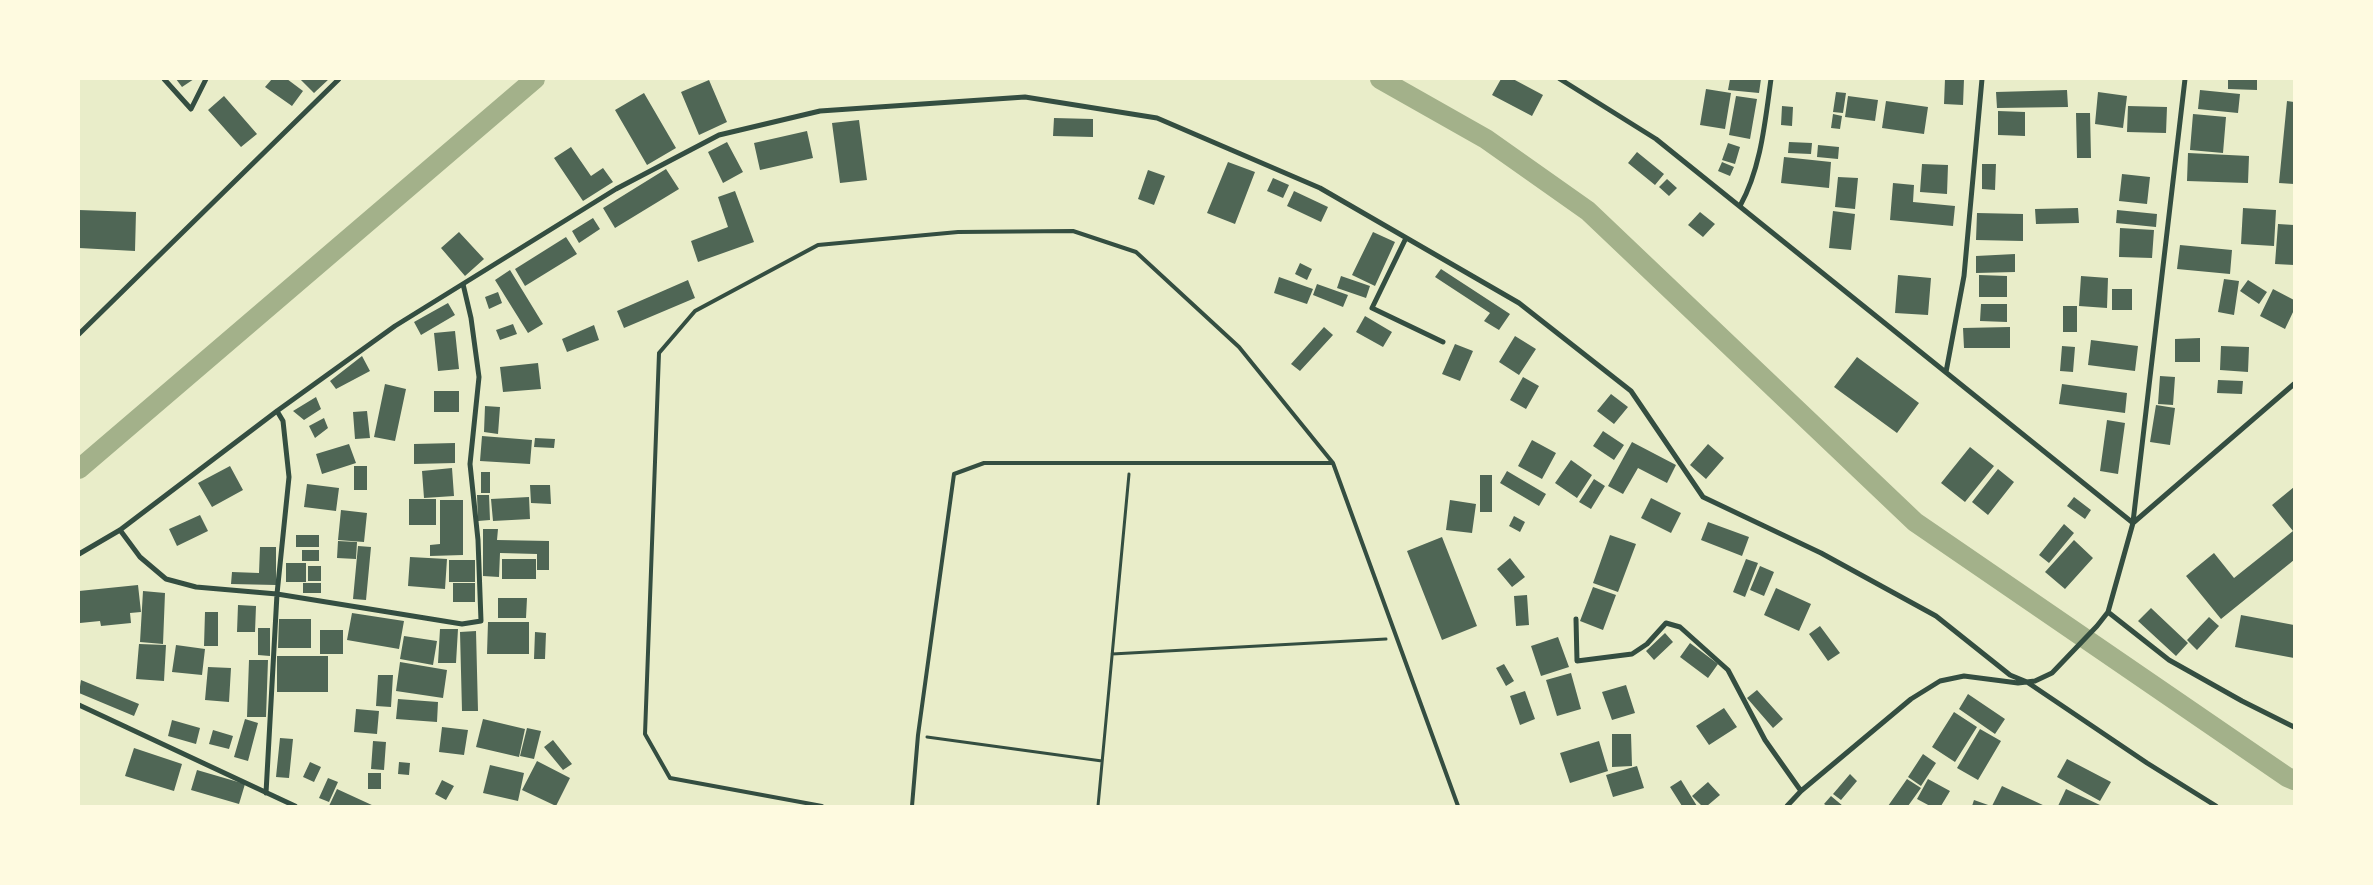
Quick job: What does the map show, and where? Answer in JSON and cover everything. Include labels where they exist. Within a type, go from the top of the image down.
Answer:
[{"type":"street","points":[[164,79],[191,109],[206,79]]},
{"type":"street","points":[[79,334],[339,79]]},
{"type":"street","points":[[1560,79],[1656,139],[2133,523]]},
{"type":"street","points":[[1740,206],[1750,187],[1765,122],[1771,79]]},
{"type":"street","points":[[1946,372],[1964,276],[1982,79]]},
{"type":"street","points":[[1788,806],[1801,791],[1911,700],[1940,681],[1964,676],[2018,683],[2035,681],[2052,673],[2098,626],[2108,612],[2133,523],[2185,79]]},
{"type":"street","points":[[79,554],[120,530],[276,411],[395,326],[616,189],[719,135],[820,111],[1025,97],[1157,118],[1320,188],[1519,303],[1631,391],[1703,497],[1821,552],[1936,616],[2010,675],[2028,682],[2147,763],[2216,806]]},
{"type":"street","points":[[1406,238],[1372,308],[1443,342]]},
{"type":"street","points":[[120,530],[140,557],[166,579],[196,587],[277,594],[462,624],[481,621],[478,540],[470,464],[479,378],[471,318],[463,284]]},
{"type":"street","points":[[2133,523],[2294,384]]},
{"type":"street","points":[[266,793],[277,594],[290,477],[282,421],[276,411]]},
{"type":"street","points":[[2108,612],[2169,660],[2242,701],[2294,726]]},
{"type":"street","points":[[1576,619],[1577,661],[1632,654],[1647,644],[1666,623],[1680,627],[1728,670],[1765,740],[1801,791]]},
{"type":"street","points":[[79,705],[295,806]]},
{"type":"lane","points":[[822,806],[670,778],[645,734],[659,354],[696,311],[818,245],[958,232],[1074,231],[1136,252],[1239,347],[1333,463],[1458,806]]},
{"type":"lane","points":[[912,806],[918,736],[954,474],[984,463],[1333,463]]},
{"type":"path","points":[[1098,806],[1130,463]]},
{"type":"path","points":[[1112,654],[1397,638]]},
{"type":"path","points":[[918,736],[1102,761]]},
{"type":"building","points":[[176,79],[194,79],[182,87]]},
{"type":"building","points":[[272,79],[287,79],[303,91],[292,106],[265,87]]},
{"type":"building","points":[[300,79],[329,79],[314,93]]},
{"type":"building","points":[[1501,79],[1513,79],[1543,95],[1532,116],[1492,95]]},
{"type":"building","points":[[1730,79],[1761,79],[1759,93],[1728,90]]},
{"type":"building","points":[[1945,79],[1964,79],[1963,105],[1944,104]]},
{"type":"building","points":[[2228,79],[2257,79],[2257,90],[2228,89]]},
{"type":"building","points":[[709,80],[727,122],[699,135],[681,92]]},
{"type":"building","points":[[1706,89],[1731,93],[1725,129],[1700,125]]},
{"type":"building","points":[[2067,90],[2068,107],[1997,108],[1996,92]]},
{"type":"building","points":[[2200,90],[2240,94],[2238,113],[2198,109]]},
{"type":"building","points":[[1836,92],[1846,93],[1843,113],[1833,112]]},
{"type":"building","points":[[2098,92],[2127,96],[2123,128],[2095,124]]},
{"type":"building","points":[[644,93],[676,148],[647,165],[615,110]]},
{"type":"building","points":[[224,96],[257,134],[241,147],[208,110]]},
{"type":"building","points":[[1736,96],[1757,99],[1750,139],[1729,135]]},
{"type":"building","points":[[1848,96],[1878,100],[1875,121],[1845,117]]},
{"type":"building","points":[[1886,101],[1928,107],[1924,134],[1882,128]]},
{"type":"building","points":[[2287,101],[2294,102],[2294,184],[2279,183]]},
{"type":"building","points":[[1782,106],[1793,107],[1792,126],[1781,125]]},
{"type":"building","points":[[2128,106],[2167,107],[2166,133],[2127,132]]},
{"type":"building","points":[[1998,111],[2025,112],[2025,136],[1998,135]]},
{"type":"building","points":[[2076,113],[2090,113],[2091,158],[2077,158]]},
{"type":"building","points":[[1833,114],[1842,116],[1840,129],[1831,128]]},
{"type":"building","points":[[2193,114],[2226,117],[2223,153],[2190,150]]},
{"type":"building","points":[[1054,118],[1093,119],[1093,137],[1053,136]]},
{"type":"building","points":[[859,120],[867,180],[840,183],[832,123]]},
{"type":"building","points":[[807,131],[813,158],[760,170],[754,143]]},
{"type":"building","points":[[727,142],[743,172],[723,183],[708,152]]},
{"type":"building","points":[[1789,142],[1812,143],[1811,154],[1788,153]]},
{"type":"building","points":[[1728,143],[1740,147],[1735,164],[1722,160]]},
{"type":"building","points":[[1818,145],[1839,147],[1838,159],[1817,157]]},
{"type":"building","points":[[571,147],[591,176],[603,168],[613,182],[583,201],[554,158]]},
{"type":"building","points":[[1637,152],[1664,174],[1655,185],[1628,163]]},
{"type":"building","points":[[2188,153],[2249,156],[2248,183],[2187,181]]},
{"type":"building","points":[[1784,157],[1831,162],[1829,188],[1781,183]]},
{"type":"building","points":[[1228,162],[1255,172],[1235,224],[1207,213]]},
{"type":"building","points":[[1722,162],[1734,167],[1730,176],[1718,171]]},
{"type":"building","points":[[1922,164],[1948,165],[1947,194],[1920,192]]},
{"type":"building","points":[[1982,164],[1996,164],[1995,190],[1982,189]]},
{"type":"building","points":[[666,169],[679,189],[615,228],[603,208]]},
{"type":"building","points":[[1148,170],[1165,176],[1154,205],[1138,199]]},
{"type":"building","points":[[2122,174],[2150,177],[2147,204],[2119,201]]},
{"type":"building","points":[[1838,177],[1858,178],[1855,209],[1835,207]]},
{"type":"building","points":[[1273,178],[1289,185],[1283,198],[1267,191]]},
{"type":"building","points":[[1667,179],[1677,188],[1669,196],[1659,187]]},
{"type":"building","points":[[1893,183],[1914,185],[1913,202],[1955,206],[1953,226],[1890,220]]},
{"type":"building","points":[[735,191],[754,242],[698,262],[691,241],[728,227],[718,197]]},
{"type":"building","points":[[1294,191],[1328,207],[1321,222],[1287,206]]},
{"type":"building","points":[[2078,208],[2079,223],[2036,224],[2035,209]]},
{"type":"building","points":[[2243,208],[2276,210],[2274,246],[2241,244]]},
{"type":"building","points":[[79,210],[136,212],[135,251],[79,248]]},
{"type":"building","points":[[2117,210],[2157,214],[2156,227],[2116,223]]},
{"type":"building","points":[[1833,211],[1855,214],[1851,250],[1829,248]]},
{"type":"building","points":[[1700,212],[1715,224],[1703,237],[1688,225]]},
{"type":"building","points":[[1977,213],[2023,214],[2023,241],[1976,240]]},
{"type":"building","points":[[593,218],[600,229],[579,243],[572,231]]},
{"type":"building","points":[[2278,224],[2294,225],[2294,265],[2275,264]]},
{"type":"building","points":[[2120,228],[2154,230],[2152,258],[2119,257]]},
{"type":"building","points":[[459,232],[484,259],[465,276],[441,248]]},
{"type":"building","points":[[1373,232],[1395,242],[1375,286],[1352,275]]},
{"type":"building","points":[[566,237],[577,254],[525,286],[515,269]]},
{"type":"building","points":[[2180,245],[2232,250],[2230,274],[2177,269]]},
{"type":"building","points":[[2015,254],[2015,272],[1976,273],[1976,256]]},
{"type":"building","points":[[1300,263],[1312,269],[1307,280],[1295,274]]},
{"type":"building","points":[[1441,269],[1510,314],[1499,330],[1484,321],[1490,313],[1435,277]]},
{"type":"building","points":[[510,270],[543,324],[528,333],[495,280]]},
{"type":"building","points":[[1898,275],[1931,278],[1928,315],[1895,313]]},
{"type":"building","points":[[1979,275],[2007,276],[2007,297],[1979,297]]},
{"type":"building","points":[[1341,276],[1370,286],[1366,298],[1337,288]]},
{"type":"building","points":[[2081,276],[2108,278],[2107,308],[2079,306]]},
{"type":"building","points":[[1279,277],[1313,289],[1307,304],[1274,293]]},
{"type":"building","points":[[2224,279],[2239,281],[2234,315],[2218,312]]},
{"type":"building","points":[[688,280],[695,298],[624,328],[617,311]]},
{"type":"building","points":[[2248,280],[2267,292],[2259,304],[2240,291]]},
{"type":"building","points":[[1317,284],[1348,295],[1343,307],[1313,295]]},
{"type":"building","points":[[2112,289],[2132,289],[2132,310],[2112,310]]},
{"type":"building","points":[[2273,289],[2294,300],[2294,310],[2285,329],[2260,316]]},
{"type":"building","points":[[498,292],[502,303],[489,309],[485,297]]},
{"type":"building","points":[[448,303],[455,315],[421,335],[414,322]]},
{"type":"building","points":[[1981,304],[2007,304],[2007,322],[1980,321]]},
{"type":"building","points":[[2063,306],[2077,306],[2077,332],[2063,332]]},
{"type":"building","points":[[1365,316],[1392,332],[1383,347],[1356,332]]},
{"type":"building","points":[[513,324],[517,334],[500,340],[496,330]]},
{"type":"building","points":[[594,325],[599,340],[567,352],[562,339]]},
{"type":"building","points":[[1324,327],[1333,335],[1300,371],[1291,364]]},
{"type":"building","points":[[2010,327],[2010,348],[1964,348],[1963,328]]},
{"type":"building","points":[[455,331],[459,369],[438,371],[434,333]]},
{"type":"building","points":[[1515,336],[1536,349],[1519,375],[1499,362]]},
{"type":"building","points":[[2200,338],[2200,362],[2175,362],[2175,339]]},
{"type":"building","points":[[2091,340],[2138,346],[2135,371],[2088,365]]},
{"type":"building","points":[[1455,344],[1473,351],[1460,381],[1442,374]]},
{"type":"building","points":[[2062,346],[2075,347],[2073,372],[2060,371]]},
{"type":"building","points":[[2221,346],[2249,347],[2248,372],[2220,370]]},
{"type":"building","points":[[362,356],[370,371],[336,389],[330,381]]},
{"type":"building","points":[[1857,357],[1919,403],[1897,433],[1834,387]]},
{"type":"building","points":[[538,363],[541,389],[503,392],[500,367]]},
{"type":"building","points":[[2160,376],[2175,377],[2173,405],[2158,404]]},
{"type":"building","points":[[1523,377],[1539,386],[1526,409],[1510,400]]},
{"type":"building","points":[[2218,380],[2243,381],[2242,394],[2217,393]]},
{"type":"building","points":[[385,384],[406,389],[395,441],[374,437]]},
{"type":"building","points":[[2062,384],[2127,393],[2125,413],[2059,404]]},
{"type":"building","points":[[434,391],[459,391],[459,412],[434,412]]},
{"type":"building","points":[[1611,394],[1628,407],[1614,424],[1597,411]]},
{"type":"building","points":[[316,397],[321,409],[304,420],[293,411]]},
{"type":"building","points":[[2156,405],[2175,408],[2170,445],[2150,442]]},
{"type":"building","points":[[485,406],[500,407],[498,434],[484,432]]},
{"type":"building","points":[[367,411],[370,438],[355,439],[353,412]]},
{"type":"building","points":[[324,418],[328,428],[315,438],[309,426]]},
{"type":"building","points":[[2107,420],[2125,423],[2118,474],[2100,471]]},
{"type":"building","points":[[1603,431],[1624,445],[1614,460],[1593,446]]},
{"type":"building","points":[[482,436],[532,440],[530,464],[480,461]]},
{"type":"building","points":[[535,438],[555,439],[554,448],[534,447]]},
{"type":"building","points":[[1532,440],[1556,453],[1542,479],[1518,466]]},
{"type":"building","points":[[1632,442],[1676,465],[1667,483],[1638,468],[1623,494],[1608,486]]},
{"type":"building","points":[[455,443],[455,463],[414,464],[414,444]]},
{"type":"building","points":[[349,444],[356,463],[322,474],[316,454]]},
{"type":"building","points":[[1708,444],[1724,458],[1706,479],[1690,465]]},
{"type":"building","points":[[1970,447],[1994,466],[1965,502],[1941,483]]},
{"type":"building","points":[[1571,460],[1592,475],[1577,498],[1555,483]]},
{"type":"building","points":[[230,466],[243,490],[212,507],[198,483]]},
{"type":"building","points":[[354,466],[367,466],[367,490],[354,490]]},
{"type":"building","points":[[452,468],[454,496],[424,498],[422,471]]},
{"type":"building","points":[[1998,469],[2014,482],[1988,515],[1972,502]]},
{"type":"building","points":[[1507,471],[1546,494],[1539,506],[1500,483]]},
{"type":"building","points":[[481,472],[490,472],[490,493],[481,493]]},
{"type":"building","points":[[1480,475],[1492,475],[1492,512],[1480,512]]},
{"type":"building","points":[[1594,479],[1605,486],[1591,509],[1579,502]]},
{"type":"building","points":[[307,484],[339,488],[336,511],[304,507]]},
{"type":"building","points":[[530,485],[550,485],[551,504],[531,503]]},
{"type":"building","points":[[2294,487],[2294,560],[2221,619],[2186,576],[2214,553],[2234,578],[2293,531],[2272,505]]},
{"type":"building","points":[[477,495],[489,495],[490,520],[478,521]]},
{"type":"building","points":[[529,497],[530,519],[493,521],[491,499]]},
{"type":"building","points":[[2074,497],[2091,510],[2085,519],[2067,506]]},
{"type":"building","points":[[1651,498],[1681,513],[1671,533],[1641,518]]},
{"type":"building","points":[[409,499],[436,499],[436,525],[409,525]]},
{"type":"building","points":[[440,500],[463,500],[463,555],[430,556],[430,545],[440,544]]},
{"type":"building","points":[[1450,500],[1476,504],[1472,533],[1446,530]]},
{"type":"building","points":[[341,510],[367,513],[364,542],[338,540]]},
{"type":"building","points":[[200,515],[208,531],[177,546],[169,529]]},
{"type":"building","points":[[1514,516],[1525,522],[1520,532],[1509,526]]},
{"type":"building","points":[[1708,522],[1749,537],[1742,556],[1701,540]]},
{"type":"building","points":[[2064,524],[2074,533],[2049,563],[2039,555]]},
{"type":"building","points":[[483,529],[498,529],[497,540],[549,541],[549,570],[537,570],[537,554],[500,553],[499,577],[483,576]]},
{"type":"building","points":[[296,535],[319,535],[319,547],[296,547]]},
{"type":"building","points":[[1610,535],[1636,544],[1618,592],[1593,583]]},
{"type":"building","points":[[1442,537],[1477,626],[1442,640],[1407,551]]},
{"type":"building","points":[[2074,540],[2093,558],[2065,589],[2045,572]]},
{"type":"building","points":[[338,541],[357,542],[356,559],[337,558]]},
{"type":"building","points":[[358,546],[371,547],[366,600],[353,599]]},
{"type":"building","points":[[260,547],[276,547],[276,585],[231,584],[232,572],[259,573]]},
{"type":"building","points":[[302,550],[319,550],[319,561],[302,561]]},
{"type":"building","points":[[410,557],[447,559],[445,589],[408,586]]},
{"type":"building","points":[[1510,558],[1525,577],[1512,587],[1497,569]]},
{"type":"building","points":[[502,559],[536,559],[536,579],[502,579]]},
{"type":"building","points":[[1746,559],[1758,563],[1745,597],[1733,592]]},
{"type":"building","points":[[449,560],[475,560],[475,582],[449,582]]},
{"type":"building","points":[[286,563],[306,563],[306,582],[286,582]]},
{"type":"building","points":[[308,566],[321,566],[321,581],[308,581]]},
{"type":"building","points":[[1760,566],[1774,572],[1764,596],[1750,590]]},
{"type":"building","points":[[303,583],[321,583],[321,593],[303,593]]},
{"type":"building","points":[[453,583],[475,583],[475,602],[453,602]]},
{"type":"building","points":[[138,585],[141,612],[130,613],[131,623],[101,626],[100,621],[80,623],[79,591]]},
{"type":"building","points":[[1593,587],[1616,595],[1603,630],[1580,621]]},
{"type":"building","points":[[1776,588],[1811,604],[1799,631],[1764,615]]},
{"type":"building","points":[[143,591],[165,593],[163,644],[140,642]]},
{"type":"building","points":[[1527,595],[1529,625],[1516,626],[1514,596]]},
{"type":"building","points":[[498,598],[527,598],[526,618],[498,618]]},
{"type":"building","points":[[238,605],[256,606],[255,632],[237,632]]},
{"type":"building","points":[[2151,608],[2188,643],[2176,656],[2138,621]]},
{"type":"building","points":[[205,612],[218,612],[218,646],[204,646]]},
{"type":"building","points":[[352,613],[404,621],[399,649],[347,640]]},
{"type":"building","points":[[2241,615],[2294,625],[2294,658],[2235,647]]},
{"type":"building","points":[[2209,617],[2219,626],[2197,650],[2187,640]]},
{"type":"building","points":[[279,619],[311,619],[311,648],[278,648]]},
{"type":"building","points":[[488,622],[529,622],[529,654],[487,654]]},
{"type":"building","points":[[1820,626],[1840,653],[1828,661],[1809,634]]},
{"type":"building","points":[[258,628],[270,628],[270,656],[258,655]]},
{"type":"building","points":[[440,629],[458,629],[456,663],[438,663]]},
{"type":"building","points":[[320,630],[343,630],[343,654],[320,654]]},
{"type":"building","points":[[476,631],[478,711],[462,711],[460,632]]},
{"type":"building","points":[[535,632],[546,633],[545,659],[534,659]]},
{"type":"building","points":[[1665,633],[1673,642],[1654,660],[1646,651]]},
{"type":"building","points":[[404,636],[437,641],[433,665],[400,659]]},
{"type":"building","points":[[1558,637],[1569,667],[1541,676],[1531,646]]},
{"type":"building","points":[[1690,643],[1718,664],[1708,678],[1680,657]]},
{"type":"building","points":[[139,644],[166,645],[164,681],[136,679]]},
{"type":"building","points":[[176,645],[205,649],[202,675],[172,672]]},
{"type":"building","points":[[277,656],[328,656],[328,692],[277,692]]},
{"type":"building","points":[[249,660],[268,660],[266,717],[247,717]]},
{"type":"building","points":[[400,662],[447,670],[443,698],[396,691]]},
{"type":"building","points":[[1504,664],[1514,681],[1506,686],[1496,668]]},
{"type":"building","points":[[208,667],[231,668],[229,702],[205,700]]},
{"type":"building","points":[[1571,673],[1581,709],[1557,716],[1546,680]]},
{"type":"building","points":[[378,675],[393,675],[391,707],[376,706]]},
{"type":"building","points":[[81,680],[139,704],[134,716],[79,693]]},
{"type":"building","points":[[1626,685],[1635,713],[1612,720],[1602,692]]},
{"type":"building","points":[[1757,690],[1783,719],[1773,728],[1747,698]]},
{"type":"building","points":[[1525,691],[1535,719],[1520,725],[1510,696]]},
{"type":"building","points":[[1968,694],[2005,719],[1995,734],[1959,709]]},
{"type":"building","points":[[398,699],[438,702],[437,722],[396,719]]},
{"type":"building","points":[[1724,708],[1737,727],[1709,745],[1696,726]]},
{"type":"building","points":[[356,709],[379,711],[377,734],[354,732]]},
{"type":"building","points":[[1954,712],[1977,727],[1955,762],[1932,747]]},
{"type":"building","points":[[245,719],[258,723],[248,761],[234,757]]},
{"type":"building","points":[[483,719],[525,729],[519,757],[476,747]]},
{"type":"building","points":[[172,720],[200,728],[196,744],[168,736]]},
{"type":"building","points":[[442,727],[468,730],[464,755],[439,752]]},
{"type":"building","points":[[527,728],[541,731],[534,759],[520,756]]},
{"type":"building","points":[[1980,729],[2001,741],[1978,780],[1957,768]]},
{"type":"building","points":[[213,730],[233,736],[229,749],[209,744]]},
{"type":"building","points":[[1612,734],[1631,734],[1632,766],[1612,767]]},
{"type":"building","points":[[280,738],[293,739],[289,778],[276,777]]},
{"type":"building","points":[[553,740],[572,764],[563,770],[544,747]]},
{"type":"building","points":[[373,741],[386,742],[384,770],[371,769]]},
{"type":"building","points":[[1599,741],[1608,771],[1570,783],[1560,753]]},
{"type":"building","points":[[134,748],[182,764],[174,791],[125,776]]},
{"type":"building","points":[[1923,754],[1936,763],[1921,786],[1908,777]]},
{"type":"building","points":[[2067,759],[2111,782],[2100,801],[2057,777]]},
{"type":"building","points":[[537,761],[570,778],[556,806],[522,790]]},
{"type":"building","points":[[310,762],[321,767],[314,782],[303,777]]},
{"type":"building","points":[[399,762],[410,763],[409,775],[398,774]]},
{"type":"building","points":[[490,765],[524,773],[518,801],[483,793]]},
{"type":"building","points":[[1637,766],[1644,788],[1613,797],[1606,775]]},
{"type":"building","points":[[197,770],[245,784],[239,804],[191,790]]},
{"type":"building","points":[[368,773],[381,773],[381,789],[368,789]]},
{"type":"building","points":[[1850,774],[1857,781],[1841,800],[1833,794]]},
{"type":"building","points":[[328,778],[338,782],[329,802],[319,798]]},
{"type":"building","points":[[1907,779],[1921,788],[1908,806],[1888,806]]},
{"type":"building","points":[[1928,779],[1950,791],[1941,806],[1930,806],[1917,799]]},
{"type":"building","points":[[442,780],[454,786],[446,800],[435,794]]},
{"type":"building","points":[[1681,780],[1697,806],[1682,806],[1670,787]]},
{"type":"building","points":[[1708,782],[1720,795],[1707,806],[1702,806],[1692,796]]},
{"type":"building","points":[[2002,786],[2045,806],[1992,806]]},
{"type":"building","points":[[337,789],[374,806],[329,806]]},
{"type":"building","points":[[2066,789],[2100,805],[2100,806],[2058,806]]},
{"type":"building","points":[[1831,796],[1843,806],[1827,806],[1824,804]]},
{"type":"building","points":[[1974,800],[1991,806],[1972,806]]},
{"type":"waterway","points":[[79,469],[535,79]]},
{"type":"waterway","points":[[1380,79],[1486,139],[1588,211],[1915,522],[2294,780]]}]
